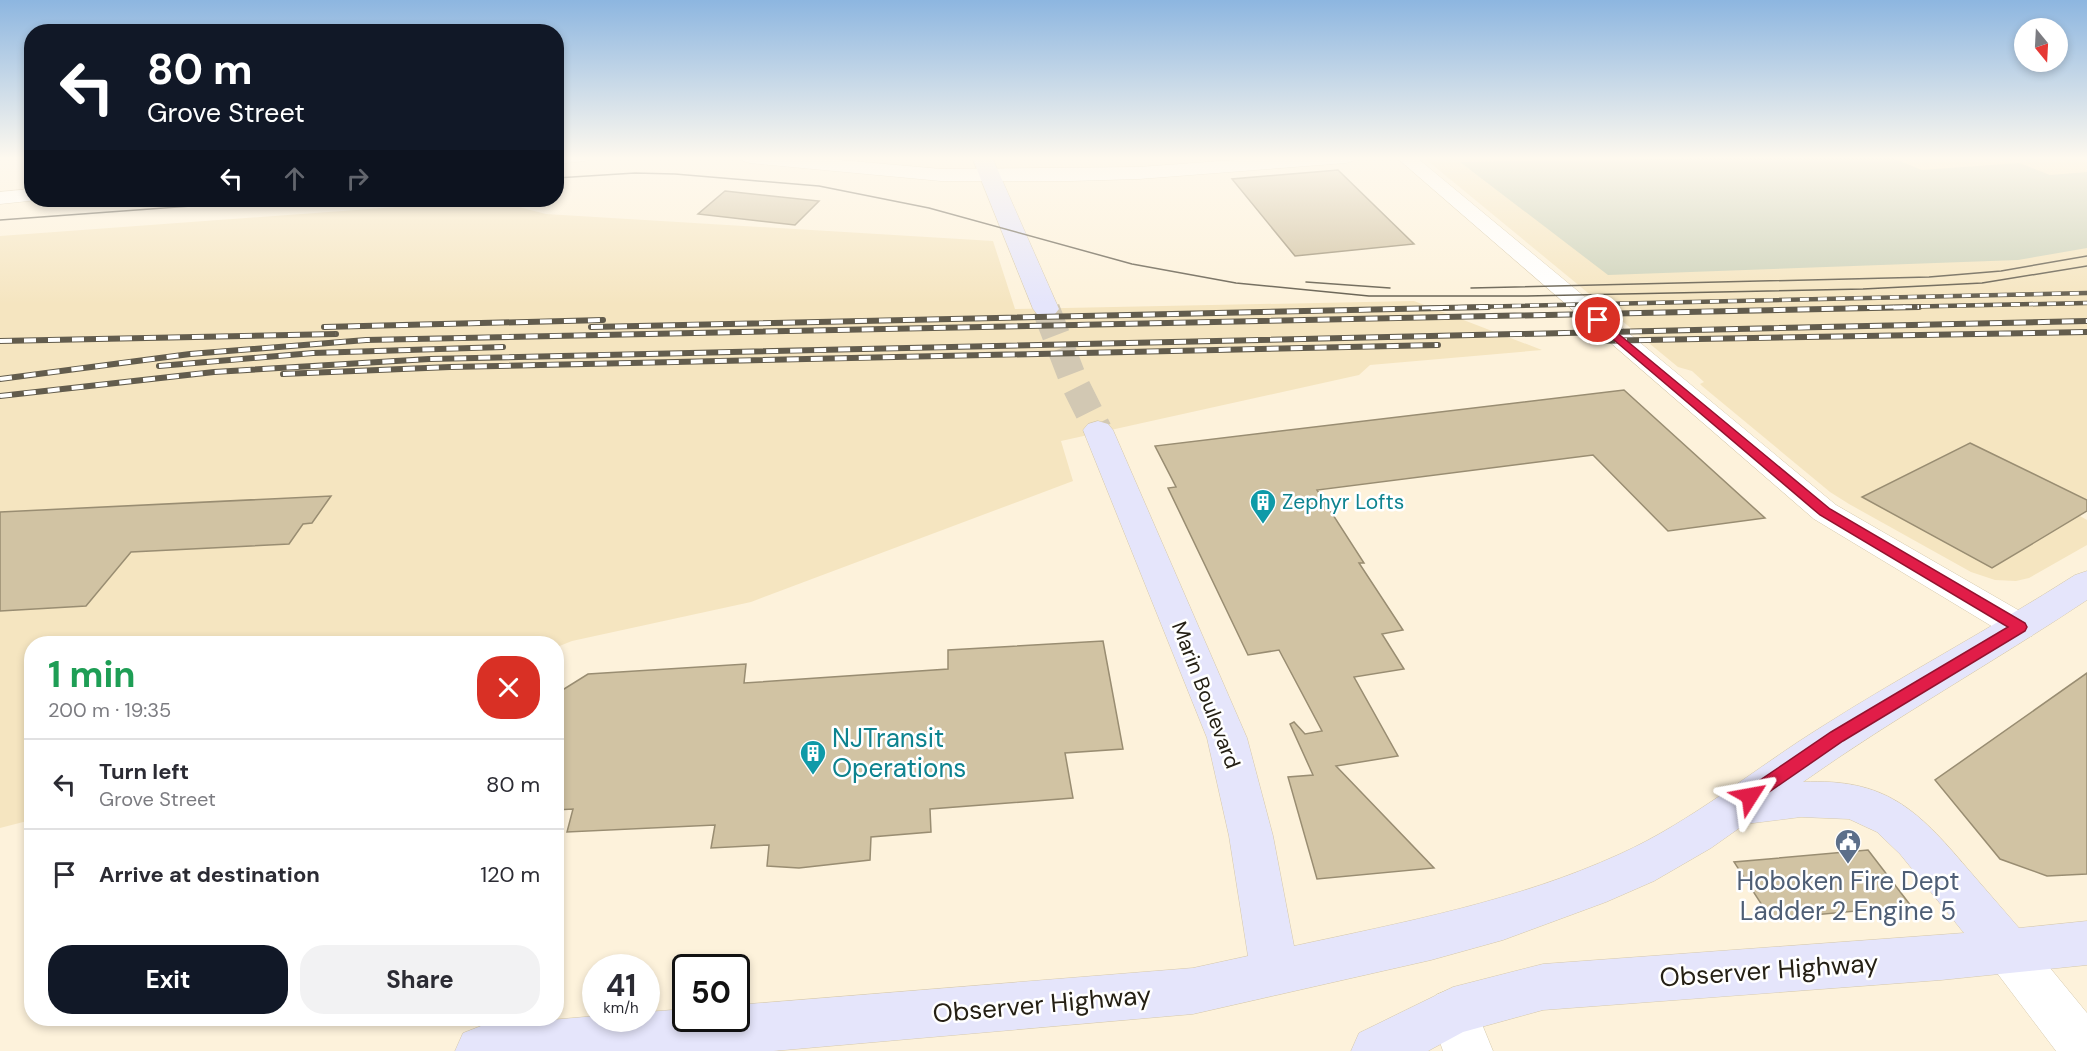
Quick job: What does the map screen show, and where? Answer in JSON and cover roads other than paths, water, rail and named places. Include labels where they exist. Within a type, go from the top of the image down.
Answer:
[{"type":"main road","points":[[1003,206],[1046,309]]},
{"type":"main road","name":"Marin Boulevard","points":[[1098,430],[1227,738],[1249,826],[1275,973]]},
{"type":"main road","name":"Observer Highway","points":[[481,1051],[1193,991],[1503,919],[1590,888],[1638,867],[1695,835],[1837,737],[2020,627],[2087,583]]},
{"type":"main road","points":[[1733,807],[1829,800],[1863,804],[1882,812],[1899,825],[1929,856],[2007,950]]},
{"type":"main road","name":"Observer Highway","points":[[1377,1051],[1460,1031],[1543,987],[1941,958],[2087,943]]},
{"type":"street","points":[[1463,206],[1825,512],[2020,627]]},
{"type":"street","points":[[2007,950],[2087,1051]]},
{"type":"tunnel","points":[[1046,309],[1074,382],[1098,430]]},
{"type":"tram line","points":[[919,206],[1132,264],[1236,283],[1369,296],[1527,296],[1863,289],[1982,283],[2087,266]]},
{"type":"tram line","points":[[0,220],[177,207]]},
{"type":"tram line","points":[[1471,288],[1929,277],[2001,271],[2087,256]]},
{"type":"tram line","points":[[1306,282],[1390,288]]},
{"type":"railway","points":[[1422,308],[2087,293]]},
{"type":"railway","points":[[1849,308],[2087,303]]},
{"type":"railway","points":[[591,327],[1488,307]]},
{"type":"railway","points":[[0,379],[190,354],[366,340],[1919,307]]},
{"type":"railway","points":[[324,327],[603,320]]},
{"type":"railway","points":[[0,396],[214,372],[429,359],[2087,321]]},
{"type":"railway","points":[[1591,341],[2087,332]]},
{"type":"railway","points":[[0,341],[336,334]]},
{"type":"railway","points":[[283,374],[450,367],[1438,345]]},
{"type":"railway","points":[[159,366],[313,353],[503,347]]},
{"type":"place","name":"Zephyr Lofts","points":[[1263,525]]},
{"type":"place","name":"NJTransit Operations","points":[[813,776]]},
{"type":"place","name":"Hoboken Fire Dept Ladder 2 Engine 5","points":[[1848,865]]}]
